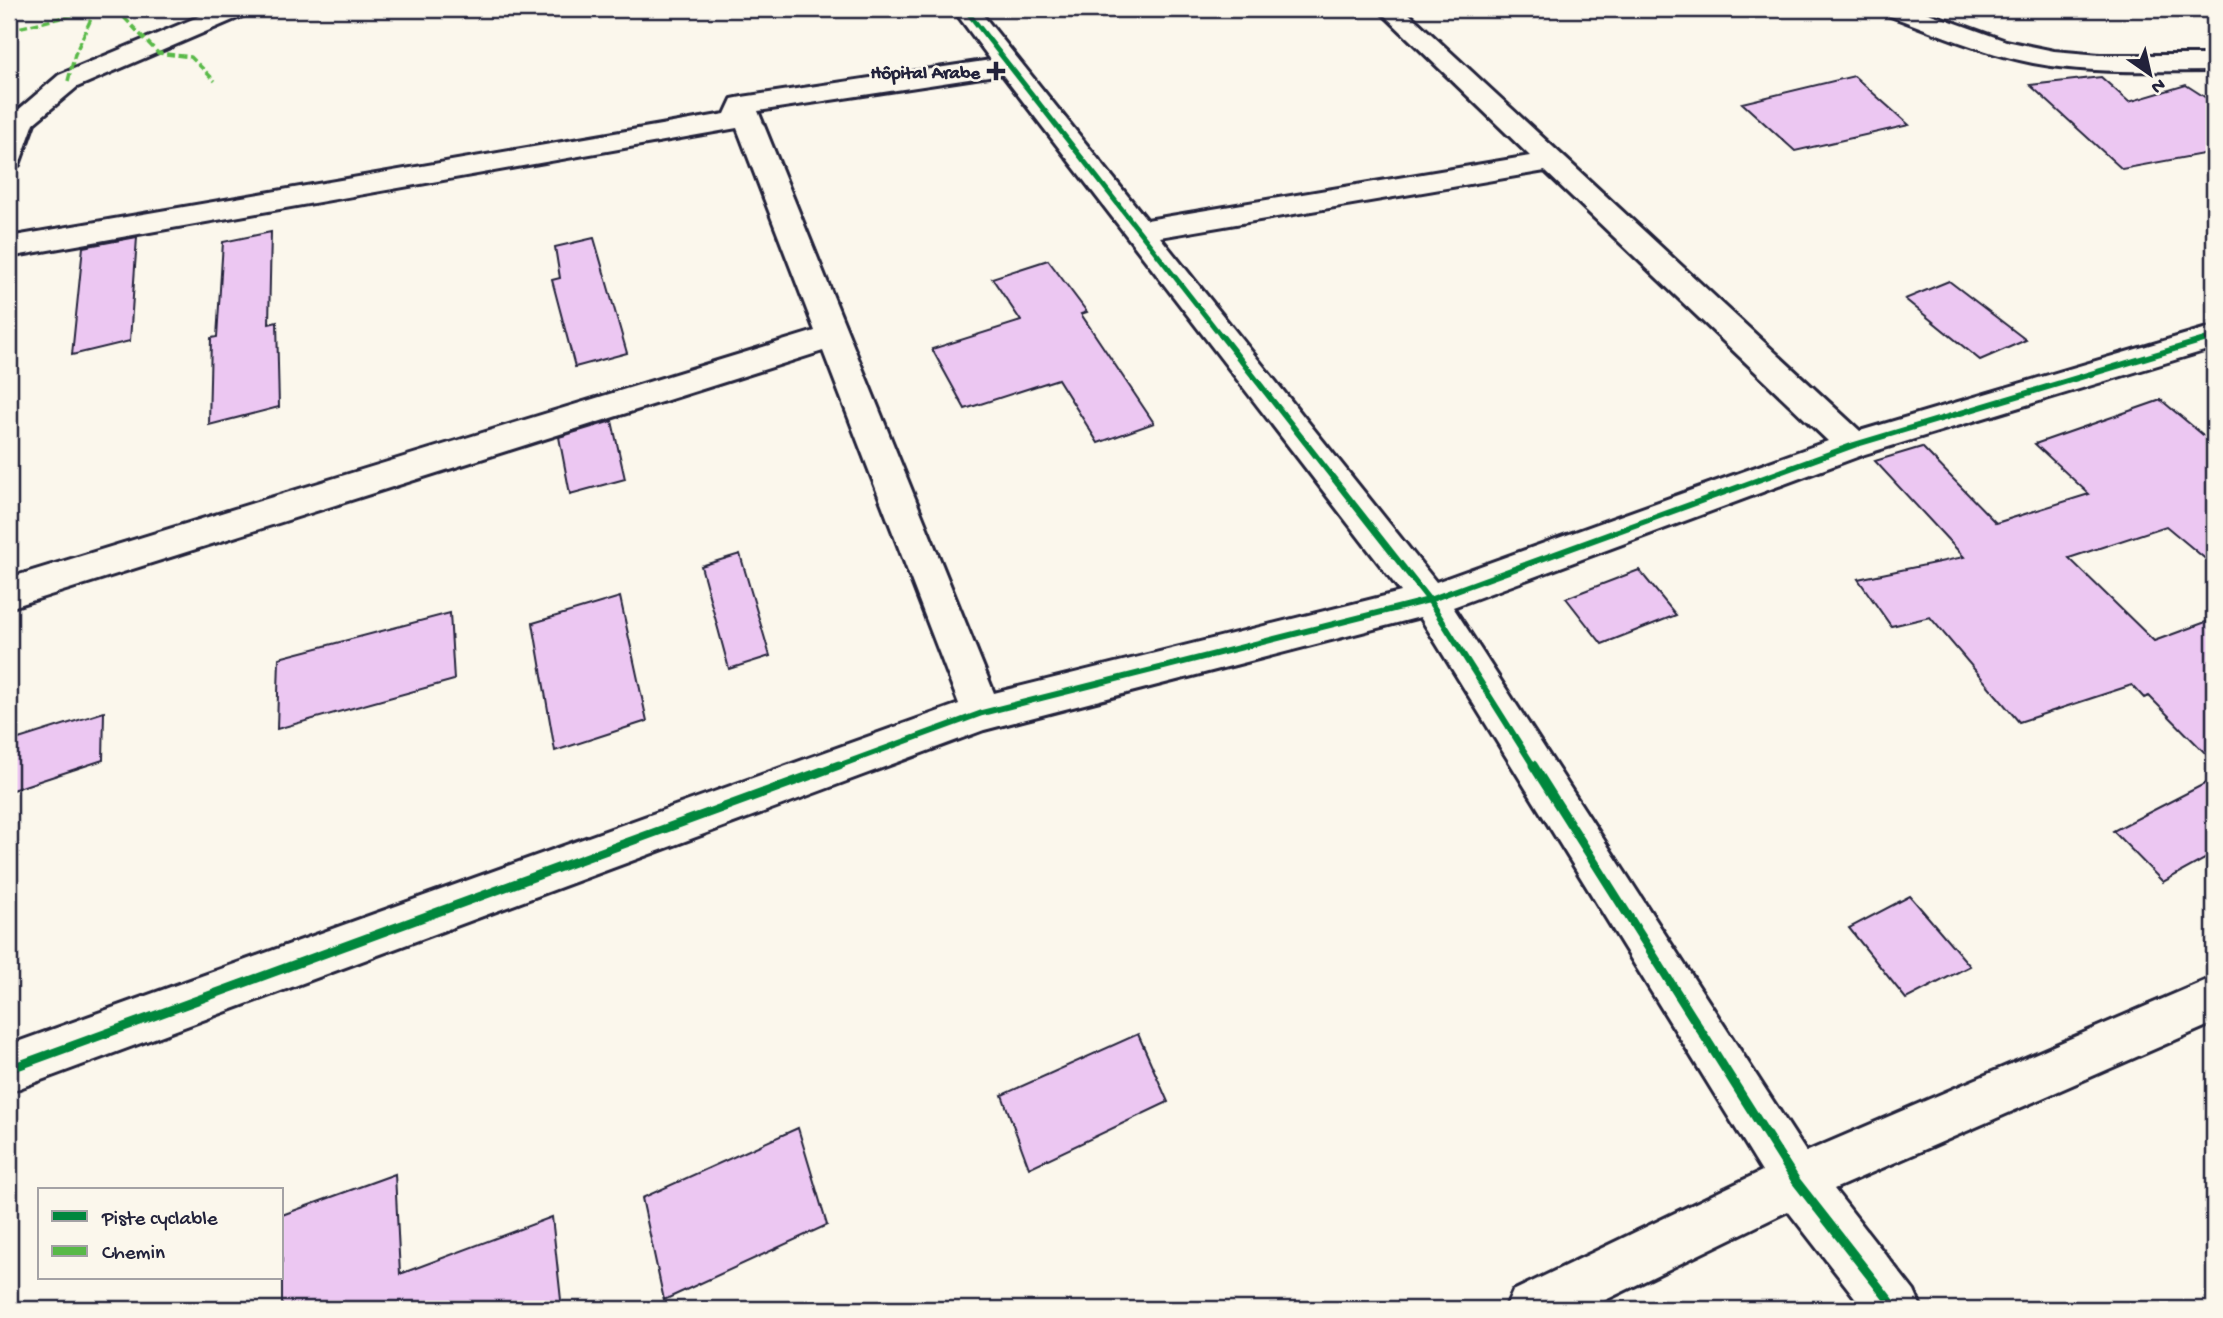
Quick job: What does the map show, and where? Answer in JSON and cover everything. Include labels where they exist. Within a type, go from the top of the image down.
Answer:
[{"type":"street","points":[[9,159],[21,120],[68,81],[238,9]]},
{"type":"street","points":[[965,9],[1429,600],[1796,1181],[1896,1309]]},
{"type":"street","points":[[1390,9],[1854,444]]},
{"type":"street","points":[[1894,9],[2030,55],[2072,61],[2214,63]]},
{"type":"street","points":[[742,105],[1009,65]]},
{"type":"street","points":[[9,247],[737,120],[742,105]]},
{"type":"street","points":[[742,105],[982,713]]},
{"type":"street","points":[[1139,231],[1552,161]]},
{"type":"street","points":[[9,593],[833,337]]},
{"type":"street","points":[[9,1069],[982,713],[1429,600],[1854,444],[2214,337]]},
{"type":"street","points":[[1531,1309],[1796,1181],[2214,1000]]},
{"type":"building","points":[[1854,76],[1909,125],[1795,151],[1742,103]]},
{"type":"building","points":[[2101,77],[2129,102],[2186,85],[2214,103],[2214,152],[2122,169],[2030,85]]},
{"type":"building","points":[[271,232],[269,324],[277,322],[279,407],[209,425],[211,338],[217,337],[223,242]]},
{"type":"building","points":[[137,237],[130,341],[72,355],[83,247]]},
{"type":"building","points":[[594,238],[627,353],[575,367],[552,280],[560,278],[555,247]]},
{"type":"building","points":[[1048,260],[1087,312],[1081,314],[1154,423],[1098,443],[1058,379],[965,409],[932,349],[1021,321],[992,278]]},
{"type":"building","points":[[1949,281],[2026,340],[1980,360],[1905,299]]},
{"type":"building","points":[[2161,400],[2214,444],[2214,566],[2166,526],[2069,558],[2154,641],[2214,619],[2214,762],[2149,696],[2144,698],[2132,685],[2019,722],[1930,617],[1891,626],[1858,579],[1964,557],[1875,461],[1922,447],[1996,523],[2089,494],[2035,444]]},
{"type":"building","points":[[612,421],[625,479],[570,494],[559,437]]},
{"type":"building","points":[[740,554],[770,656],[729,669],[701,566]]},
{"type":"building","points":[[1639,570],[1676,615],[1602,644],[1566,598]]},
{"type":"building","points":[[620,597],[647,721],[555,751],[533,623]]},
{"type":"building","points":[[450,613],[454,680],[277,729],[279,658]]},
{"type":"building","points":[[104,712],[103,760],[9,791],[9,742]]},
{"type":"building","points":[[2214,779],[2214,854],[2163,882],[2113,831]]},
{"type":"building","points":[[1910,896],[1970,966],[1906,999],[1849,928]]},
{"type":"building","points":[[1138,1034],[1168,1102],[1029,1168],[1002,1095]]},
{"type":"building","points":[[798,1128],[827,1225],[664,1300],[642,1198]]},
{"type":"building","points":[[395,1174],[400,1274],[552,1217],[562,1309],[282,1309],[284,1214]]},
{"type":"marked path","points":[[68,81],[75,54],[95,10],[98,9]]},
{"type":"marked path","points":[[116,9],[158,53],[191,57],[215,81]]},
{"type":"marked path","points":[[9,30],[95,10]]},
{"type":"cycle path","points":[[965,9],[1429,600],[1796,1181],[1896,1309]]},
{"type":"cycle path","points":[[9,1069],[982,713],[1429,600],[1854,445],[2214,337]]},
{"type":"place","name":"Hôpital Arabe","points":[[996,71]]}]
